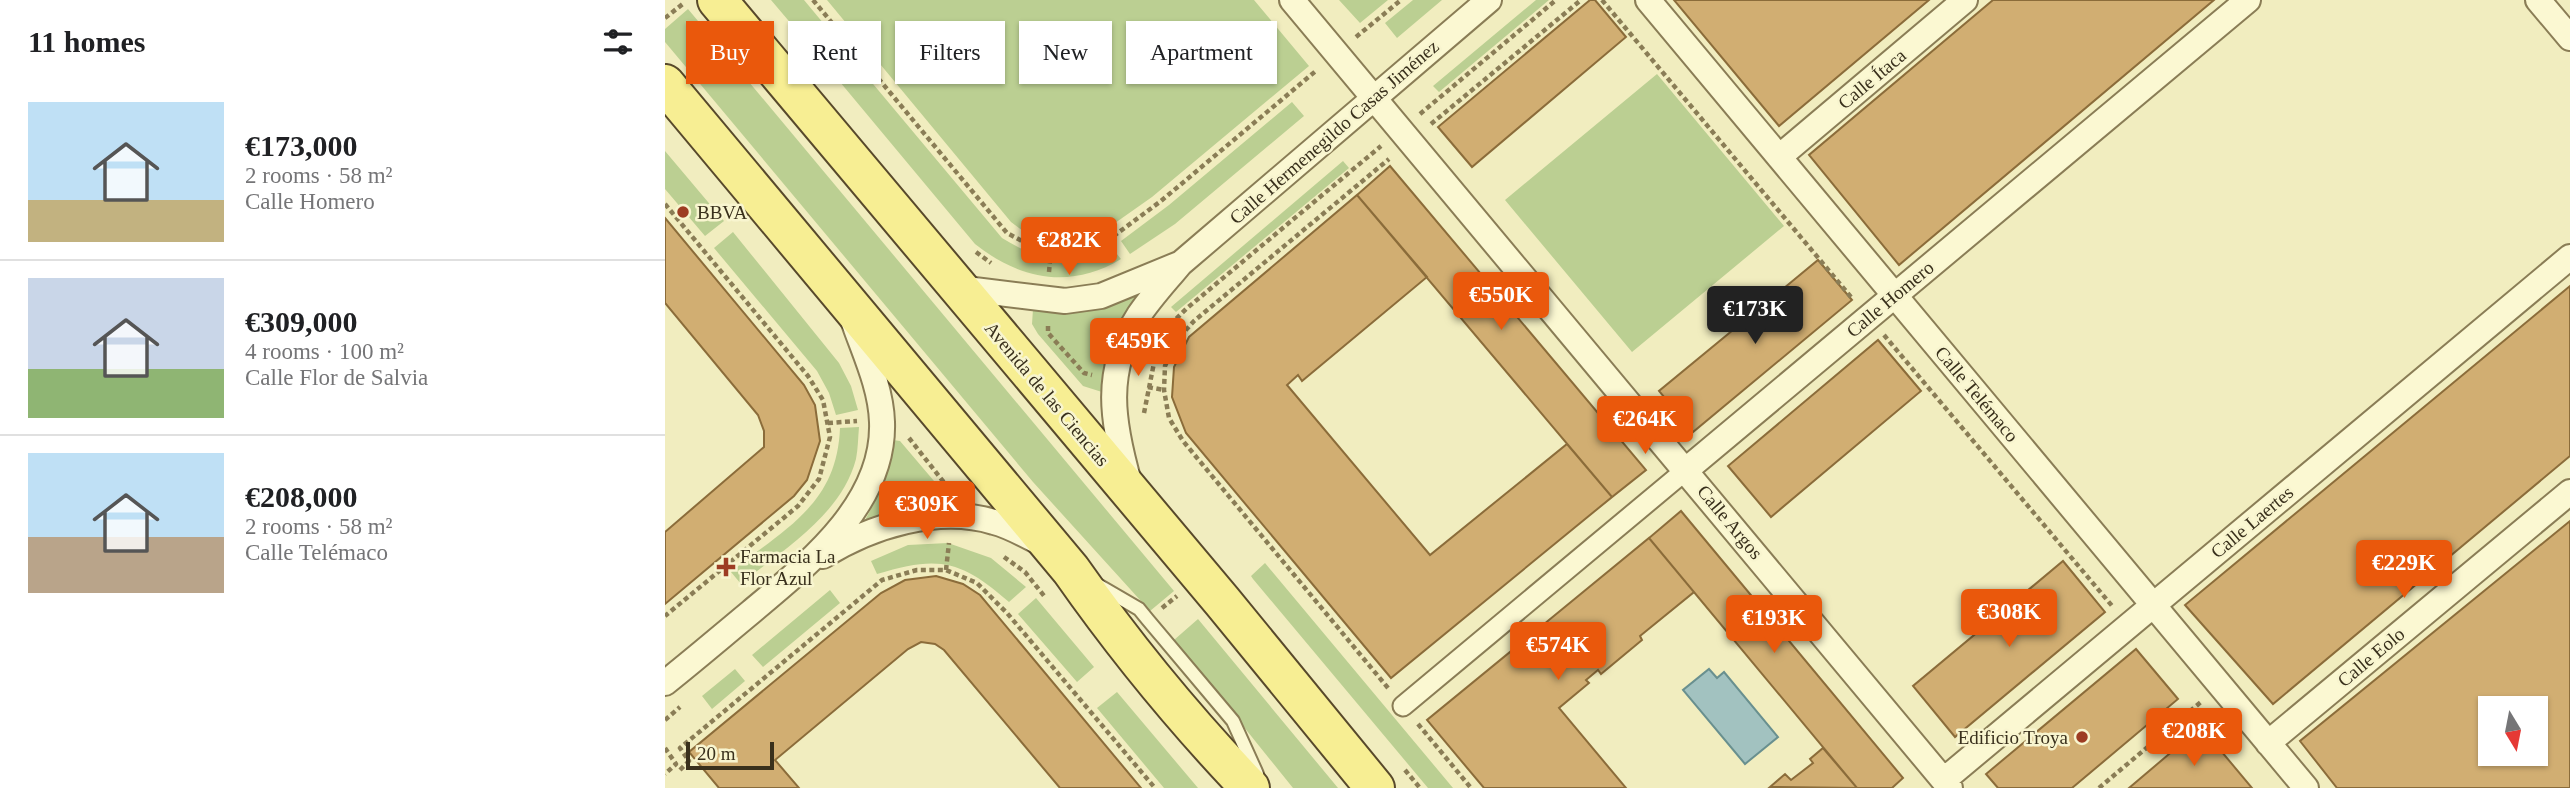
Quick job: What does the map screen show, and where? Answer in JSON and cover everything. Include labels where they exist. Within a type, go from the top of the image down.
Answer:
[{"type":"main road","name":"Avenida de las Ciencias","points":[[700,2],[958,288],[1222,601],[1389,778]]},
{"type":"main road","points":[[665,84],[1063,559],[1122,642],[1205,741],[1250,788]]},
{"type":"street","name":"Calle Argos","points":[[1292,0],[1686,470],[1943,785]]},
{"type":"street","name":"Calle Hermenegildo Casas Jiménez","points":[[1135,499],[1113,417],[1114,381],[1122,351],[1139,316],[1179,264],[1373,96],[1489,0]]},
{"type":"street","name":"Calle Telémaco","points":[[1648,0],[2306,788]]},
{"type":"street","name":"Calle Ítaca","points":[[1779,158],[1965,0]]},
{"type":"street","name":"Calle Homero","points":[[1403,706],[2248,0]]},
{"type":"street","points":[[2539,0],[2570,38]]},
{"type":"street","name":"Calle Laertes","points":[[1943,785],[2153,605],[2570,257]]},
{"type":"street","name":"Calle Hermenegildo Casas Jiménez","points":[[958,288],[1047,300],[1101,296],[1179,264]]},
{"type":"street","points":[[665,683],[801,569],[846,521],[870,481],[880,452],[882,422],[876,385],[846,300]]},
{"type":"street","name":"Calle Eolo","points":[[2268,743],[2570,492]]},
{"type":"street","points":[[801,569],[845,542],[912,519],[949,527],[971,516],[996,522],[1063,559]]},
{"type":"lane","points":[[1063,559],[1139,608],[1233,721],[1263,788]]},
{"type":"path","points":[[813,0],[1007,233],[1035,248],[1070,252],[1111,238],[1161,201],[1401,0]]},
{"type":"path","points":[[1418,116],[1556,0]]},
{"type":"path","points":[[1423,130],[1581,0]]},
{"type":"path","points":[[665,18],[700,2]]},
{"type":"path","points":[[1143,422],[1157,348],[1166,329],[1186,309],[1383,144]]},
{"type":"path","points":[[1393,156],[1194,321],[1176,341],[1165,366],[1164,390],[1169,418],[1183,441],[1471,788]]},
{"type":"path","points":[[665,204],[808,376],[823,400],[830,437],[819,479],[798,506],[665,616]]},
{"type":"path","points":[[1051,250],[1047,300],[1048,333],[1083,373],[1164,390]]},
{"type":"path","points":[[828,423],[882,422],[899,426],[946,485],[949,527],[946,570]]},
{"type":"path","points":[[949,527],[959,539]]},
{"type":"path","points":[[996,551],[1025,572],[1049,602]]},
{"type":"path","points":[[680,770],[689,761],[680,748],[882,580],[917,570],[946,570],[977,583],[1007,612],[1155,788]]},
{"type":"path","points":[[2099,788],[2221,686]]},
{"type":"path","points":[[665,748],[676,764],[665,774]]},
{"type":"path","points":[[1389,778],[1420,788]]},
{"type":"green space","points":[[771,0],[804,0],[822,21],[789,21]]},
{"type":"green space","points":[[827,0],[1254,0],[1272,21],[1126,21],[1126,84],[1277,84],[1277,28],[1309,66],[1152,197],[1098,235],[1062,243],[1031,237],[1011,222],[897,84],[1005,84],[1005,21],[895,21],[895,82],[881,65],[881,21],[844,21]]},
{"type":"green space","points":[[1339,0],[1388,0],[1360,23]]},
{"type":"green space","points":[[1413,0],[1442,0],[1397,38],[1385,23]]},
{"type":"green space","points":[[1536,0],[1549,0],[1439,92],[1433,86]]},
{"type":"green space","points":[[688,9],[698,21],[686,21],[686,67],[665,42],[665,29]]},
{"type":"green space","points":[[1657,74],[1784,226],[1632,352],[1505,200]]},
{"type":"green space","points":[[700,84],[751,84],[1174,591],[1150,611],[1033,482]]},
{"type":"green space","points":[[842,84],[873,84],[1002,238],[1030,252],[1055,259],[1082,257],[1111,247],[1121,259],[1083,275],[1045,276],[1009,265],[975,244]]},
{"type":"green space","points":[[1292,102],[1304,116],[1175,224],[1130,254],[1121,241],[1169,205]]},
{"type":"green space","points":[[665,151],[724,221],[705,236],[665,189]]},
{"type":"green space","points":[[1343,161],[1349,168],[1176,312],[1171,307]]},
{"type":"green space","points":[[733,232],[839,363],[851,386],[858,410],[836,415],[829,393],[817,371],[714,248]]},
{"type":"green space","points":[[1131,293],[1135,299],[1113,343],[1102,392],[1083,386],[1038,334],[1032,324],[1033,309]]},
{"type":"green space","points":[[859,427],[856,459],[838,498],[809,530],[741,584],[731,572],[805,512],[829,477],[837,454],[840,428]]},
{"type":"green space","points":[[893,440],[900,441],[934,481],[935,507],[863,524],[882,488]]},
{"type":"green space","points":[[948,543],[991,558],[1026,587],[1009,602],[977,577],[948,565],[917,564],[877,574],[871,561],[908,545]]},
{"type":"green space","points":[[1265,563],[1453,788],[1428,788],[1253,579],[1251,576]]},
{"type":"green space","points":[[830,590],[840,603],[763,667],[752,655]]},
{"type":"green space","points":[[1036,598],[1094,667],[1077,682],[1018,614]]},
{"type":"green space","points":[[1198,619],[1338,788],[1293,788],[1174,640]]},
{"type":"green space","points":[[735,669],[745,681],[712,709],[702,696]]},
{"type":"green space","points":[[1117,692],[1198,788],[1164,788],[1097,708]]},
{"type":"water","points":[[1709,669],[1717,678],[1724,672],[1778,737],[1745,764],[1683,690]]},
{"type":"building","points":[[1590,0],[1595,0],[1626,37],[1472,167],[1438,127]]},
{"type":"building","points":[[1674,0],[1929,0],[1779,126]]},
{"type":"building","points":[[1993,0],[2214,0],[1899,265],[1809,155]]},
{"type":"building","points":[[1390,166],[1646,470],[1612,497],[1357,195]]},
{"type":"building","points":[[1357,195],[1427,277],[1302,381],[1298,375],[1287,385],[1430,555],[1567,444],[1612,497],[1391,678],[1186,433],[1172,397],[1174,367],[1189,337]]},
{"type":"building","points":[[665,218],[804,385],[815,405],[820,441],[807,480],[794,496],[665,604],[665,532],[764,447],[764,431],[758,415],[665,303]]},
{"type":"building","points":[[1818,260],[1852,300],[1693,432],[1659,391]]},
{"type":"building","points":[[2570,286],[2570,456],[2273,704],[2185,605]]},
{"type":"building","points":[[1878,340],[1921,391],[1771,517],[1728,466]]},
{"type":"building","points":[[1681,511],[1903,778],[1892,788],[1857,788],[1649,538]]},
{"type":"building","points":[[2570,521],[2570,788],[2337,788],[2300,741]]},
{"type":"building","points":[[1649,538],[1694,592],[1640,636],[1642,640],[1601,674],[1598,670],[1586,680],[1589,683],[1559,708],[1626,788],[1484,788],[1427,720]]},
{"type":"building","points":[[2063,561],[2105,612],[1955,737],[1913,686]]},
{"type":"building","points":[[936,576],[963,584],[980,595],[1141,788],[1060,788],[944,650],[935,644],[921,642],[908,649],[775,760],[799,788],[719,788],[689,752],[881,593],[905,580]]},
{"type":"building","name":"Edificio Troya","points":[[2136,649],[2178,699],[2072,788],[1998,788],[1986,774]]},
{"type":"building","points":[[2201,727],[2252,788],[2129,788]]},
{"type":"building","points":[[1823,748],[1857,788],[1770,787],[1785,774],[1791,780],[1813,763],[1810,759]]},
{"type":"place","name":"BBVA","points":[[683,212]]},
{"type":"place","name":"Farmacia La Flor Azul","points":[[726,567]]},
{"type":"place","name":"Edificio Troya","points":[[2082,737]]}]
